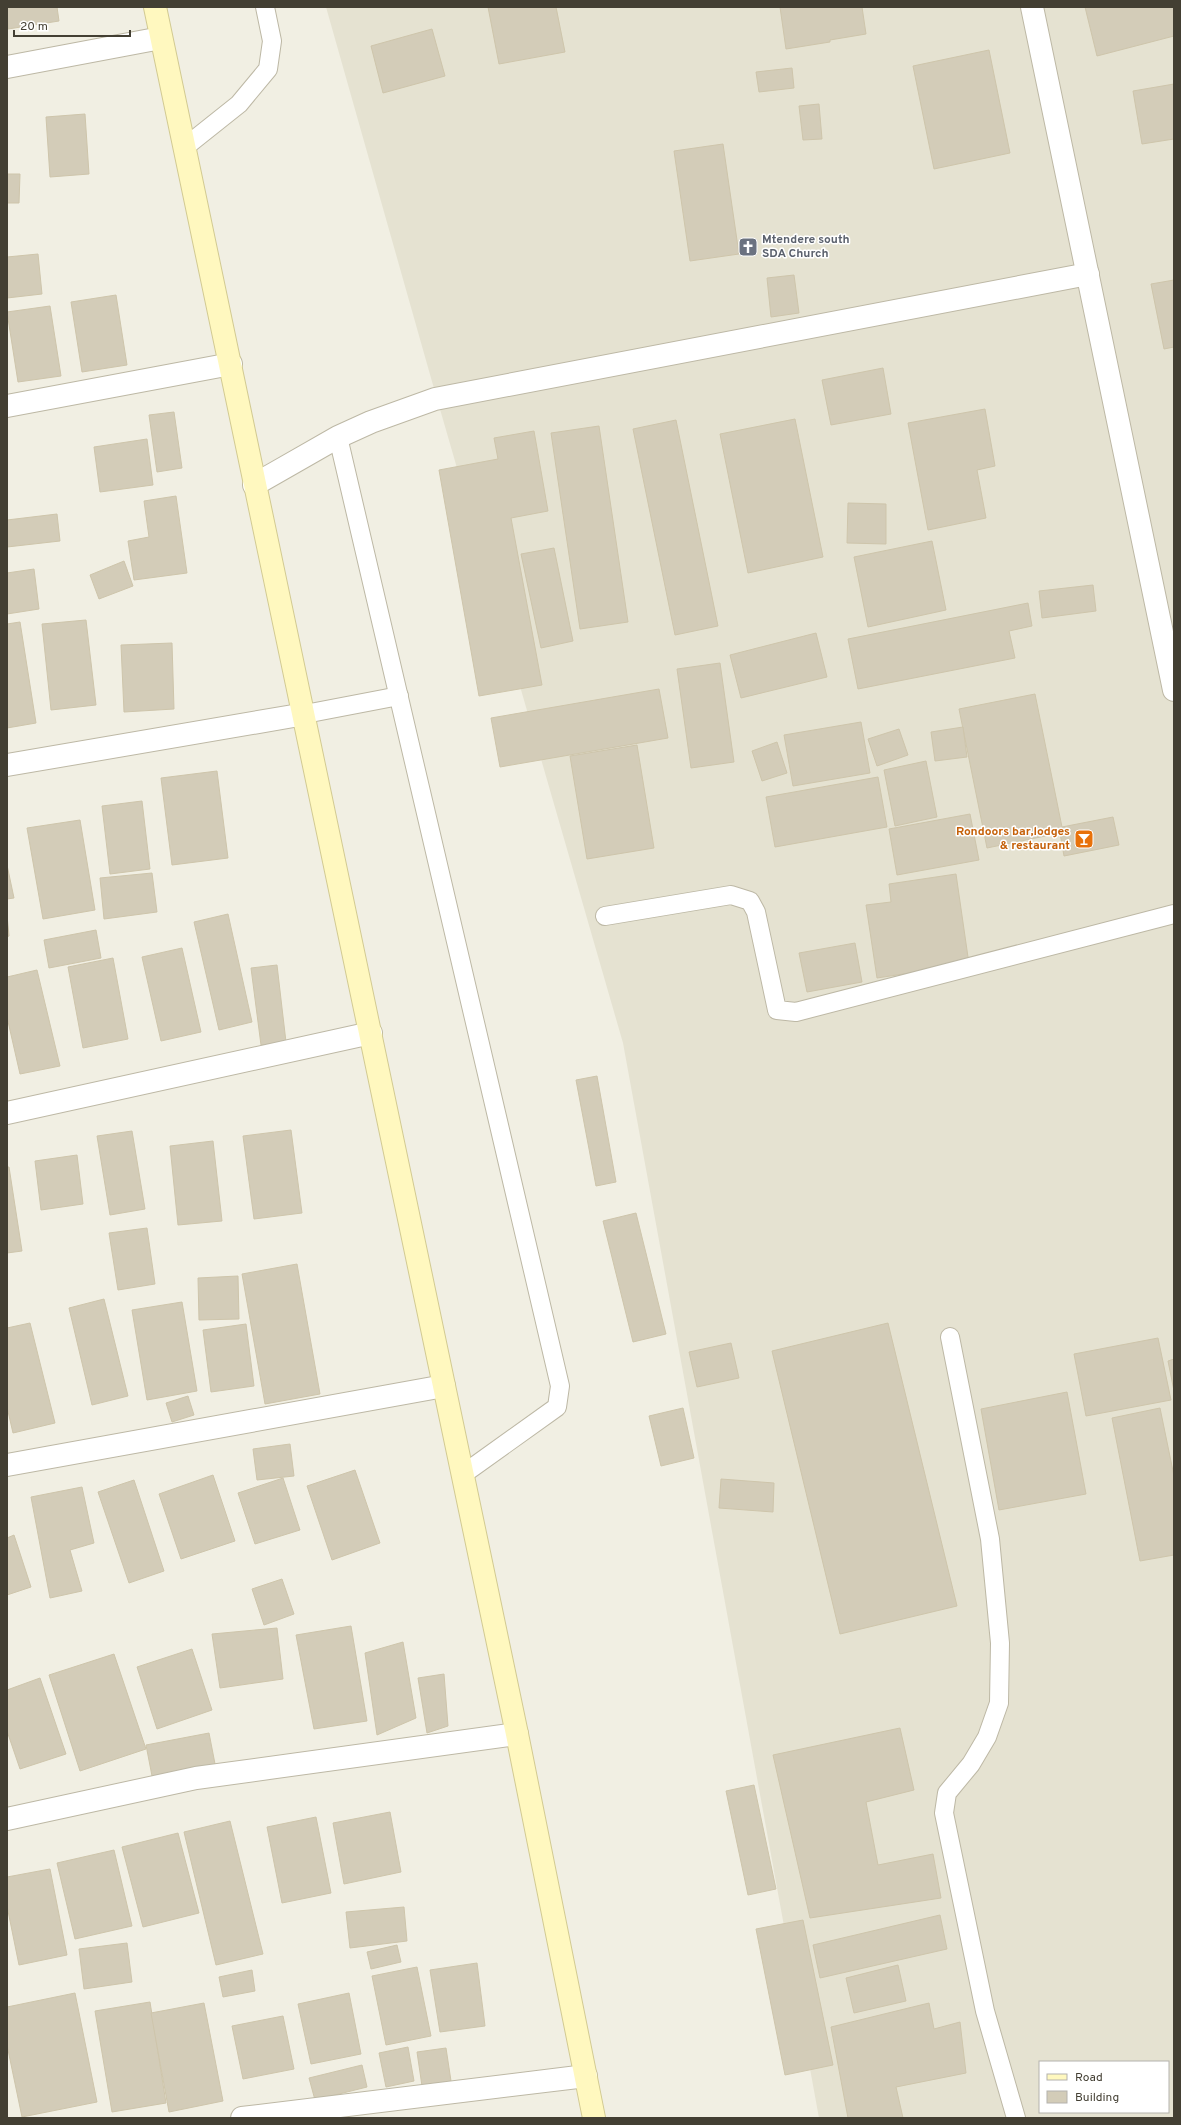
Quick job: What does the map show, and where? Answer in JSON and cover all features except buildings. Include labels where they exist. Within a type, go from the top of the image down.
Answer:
[{"type":"main road","points":[[156,7],[231,364],[254,485],[305,714],[517,1734],[594,2118]]},
{"type":"street","points":[[1032,7],[1174,690]]},
{"type":"street","points":[[7,67],[162,38]]},
{"type":"street","points":[[254,485],[338,437],[371,422],[435,399],[1088,274]]},
{"type":"street","points":[[7,406],[231,364]]},
{"type":"street","points":[[7,765],[305,714]]},
{"type":"street","points":[[7,1113],[371,1033]]},
{"type":"street","points":[[7,1465],[444,1386]]},
{"type":"street","points":[[7,1819],[196,1778],[517,1734]]},
{"type":"street","points":[[242,2118],[586,2076]]},
{"type":"lane","points":[[185,147],[240,104],[268,69],[272,41],[265,7]]},
{"type":"lane","points":[[338,437],[560,1386],[557,1406],[462,1475]]},
{"type":"lane","points":[[305,714],[399,696]]},
{"type":"lane","points":[[606,916],[731,895],[750,901],[756,912],[777,1010],[796,1012],[1174,914]]},
{"type":"lane","points":[[950,1337],[990,1539],[1000,1644],[999,1703],[983,1744],[971,1764],[947,1793],[944,1813],[985,2012],[1016,2118]]},
{"type":"shaded area","points":[[326,7],[1174,7],[1174,2118],[819,2118],[623,1043],[431,378]]},
{"type":"place","name":"Mtendere south SDA Church","points":[[748,247]]},
{"type":"place","name":"Rondoors bar,lodges & restaurant","points":[[1084,839]]}]
